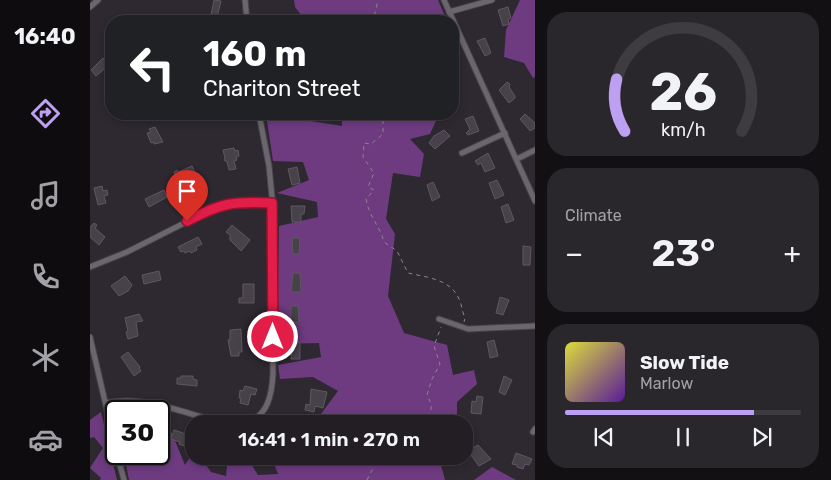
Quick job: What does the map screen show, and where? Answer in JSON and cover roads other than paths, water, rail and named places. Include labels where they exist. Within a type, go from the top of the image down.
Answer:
[{"type":"street","points":[[90,7],[98,0]]},
{"type":"street","points":[[246,0],[247,15]]},
{"type":"street","points":[[444,0],[450,15]]},
{"type":"street","points":[[449,12],[492,0]]},
{"type":"street","points":[[459,34],[535,201]]},
{"type":"street","points":[[259,415],[265,410],[272,385],[272,203],[269,166],[260,120]]},
{"type":"street","points":[[462,153],[505,133]]},
{"type":"street","points":[[517,159],[535,150]]},
{"type":"street","points":[[90,267],[127,252],[222,204],[248,201],[272,203]]},
{"type":"street","points":[[441,320],[468,329],[535,326]]},
{"type":"street","points":[[90,337],[105,400]]},
{"type":"street","points":[[170,409],[193,415]]},
{"type":"street","points":[[121,465],[124,480]]}]
